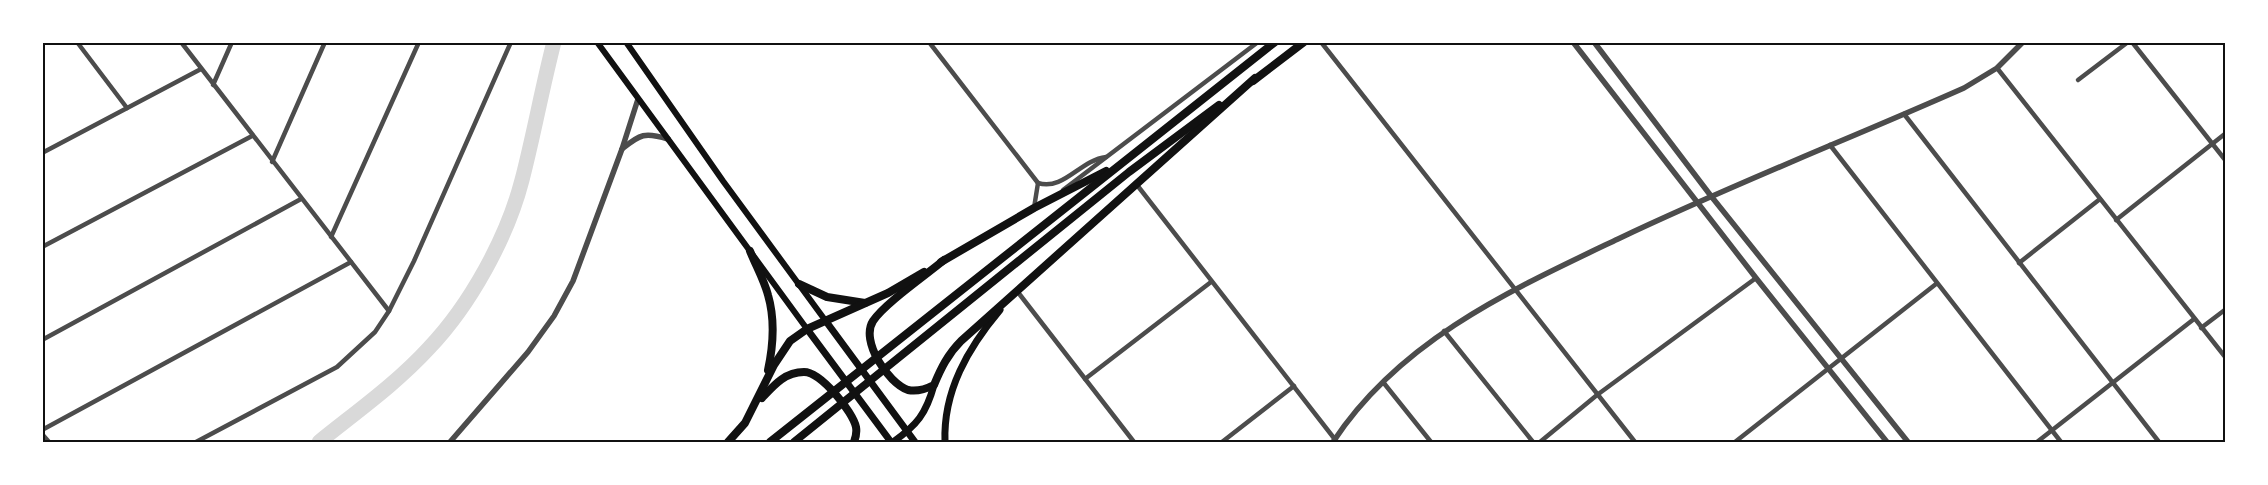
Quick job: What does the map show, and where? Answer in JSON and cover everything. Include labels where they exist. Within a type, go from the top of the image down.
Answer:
[{"type":"highway","points":[[770,442],[1275,42]]},
{"type":"highway","points":[[794,442],[1129,172],[1304,42]]},
{"type":"highway","points":[[944,260],[878,314],[872,322],[868,337],[872,350],[889,375],[907,390],[916,391],[934,385],[951,351],[1255,78]]},
{"type":"highway","points":[[728,442],[745,423],[784,348],[796,335],[825,320],[867,303],[1034,208],[1123,162]]},
{"type":"highway","points":[[750,252],[769,296],[773,325],[772,354],[765,386]]},
{"type":"highway","points":[[799,284],[827,297],[867,303]]},
{"type":"highway","points":[[757,403],[783,378],[791,374],[812,373],[825,383],[851,415],[857,428],[854,442]]},
{"type":"main road","points":[[597,42],[750,252],[892,442],[908,431],[924,413],[934,385]]},
{"type":"main road","points":[[626,42],[723,181],[915,442]]},
{"type":"main road","points":[[945,442],[949,400],[960,368],[990,322],[1014,293]]},
{"type":"street","points":[[77,42],[127,108]]},
{"type":"street","points":[[181,42],[389,311]]},
{"type":"street","points":[[213,84],[232,42]]},
{"type":"street","points":[[272,162],[325,42]]},
{"type":"street","points":[[331,237],[419,42]]},
{"type":"street","points":[[196,442],[337,367],[374,332],[389,311],[414,261],[511,42]]},
{"type":"street","points":[[929,42],[1038,184],[1034,208]]},
{"type":"street","points":[[1321,42],[1513,290],[1635,442]]},
{"type":"street","points":[[1574,42],[1756,278],[1888,442]]},
{"type":"street","points":[[1594,42],[1711,196],[1908,442]]},
{"type":"street","points":[[1137,185],[1294,386],[1335,442],[1359,408],[1416,351],[1444,331],[1513,290],[1711,196],[1964,88],[1997,68],[2023,42]]},
{"type":"street","points":[[2078,80],[2128,42]]},
{"type":"street","points":[[2132,42],[2226,161]]},
{"type":"street","points":[[1050,200],[1255,43]]},
{"type":"street","points":[[1997,68],[2194,320],[2226,358]]},
{"type":"street","points":[[42,144],[45,151],[201,69]]},
{"type":"street","points":[[450,442],[528,352],[554,316],[573,281],[622,149],[638,99]]},
{"type":"street","points":[[1904,114],[2159,442]]},
{"type":"street","points":[[622,149],[635,138],[650,133],[668,139]]},
{"type":"street","points":[[2116,220],[2226,133]]},
{"type":"street","points":[[42,246],[252,136]]},
{"type":"street","points":[[1830,145],[1936,284],[2061,442]]},
{"type":"street","points":[[1038,184],[1054,185],[1091,161],[1107,157]]},
{"type":"street","points":[[42,340],[301,199]]},
{"type":"street","points":[[2019,264],[2100,199]]},
{"type":"street","points":[[49,442],[42,432],[351,262]]},
{"type":"street","points":[[1540,442],[1597,395],[1756,278]]},
{"type":"street","points":[[1085,379],[1211,282]]},
{"type":"street","points":[[1735,442],[1936,284]]},
{"type":"street","points":[[1014,293],[1134,442]]},
{"type":"street","points":[[2201,328],[2226,309]]},
{"type":"street","points":[[2037,442],[2194,320]]},
{"type":"street","points":[[1444,331],[1533,442]]},
{"type":"street","points":[[1383,382],[1431,442]]},
{"type":"street","points":[[1222,442],[1294,386]]},
{"type":"waterway","points":[[319,442],[389,386],[429,348],[459,312],[485,270],[507,225],[522,180],[554,42]]}]
